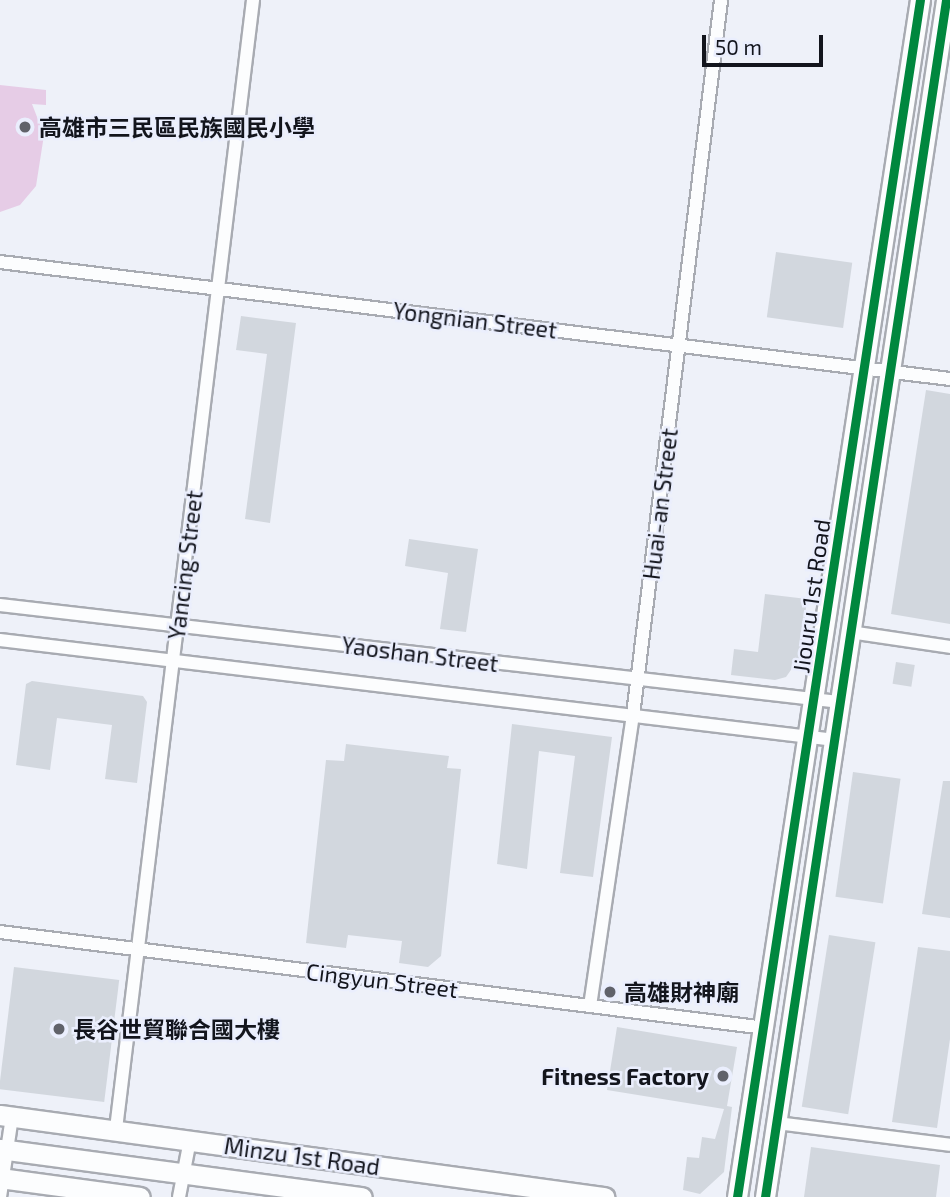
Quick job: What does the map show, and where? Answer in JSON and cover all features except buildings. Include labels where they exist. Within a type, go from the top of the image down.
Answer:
[{"type":"main road","name":"Jiouru 1st Road","points":[[737,1197],[810,736],[920,0]]},
{"type":"main road","name":"Jiouru 1st Road","points":[[765,1197],[946,0]]},
{"type":"main road","name":"Minzu 1st Road","points":[[6,1116],[604,1197]]},
{"type":"main road","name":"Minzu 1st Road","points":[[3,1150],[362,1197]]},
{"type":"main road","points":[[1,1184],[140,1197]]},
{"type":"street","name":"Yancing Street","points":[[116,1129],[253,0]]},
{"type":"street","name":"Huai-an Street","points":[[590,1006],[638,679],[681,345],[721,0]]},
{"type":"street","name":"Yongnian Street","points":[[0,262],[950,379]]},
{"type":"street","name":"Yaoshan Street","points":[[0,605],[840,702]]},
{"type":"street","points":[[850,632],[950,647]]},
{"type":"street","name":"Yaoshan Street","points":[[0,640],[835,740]]},
{"type":"street","name":"Cingyun Street","points":[[0,932],[765,1028]]},
{"type":"street","points":[[1,1184],[6,1116]]},
{"type":"street","points":[[777,1123],[950,1145]]},
{"type":"street","points":[[179,1197],[190,1140]]},
{"type":"shaded area","points":[[0,85],[46,90],[46,105],[32,104],[44,135],[36,186],[20,205],[0,212]]},
{"type":"cycle path","points":[[737,1197],[920,0]]},
{"type":"cycle path","points":[[765,1197],[946,0]]},
{"type":"place","name":"高雄市三民區民族國民小學","points":[[25,127]]},
{"type":"place","name":"高雄財神廟","points":[[610,992]]},
{"type":"place","name":"長谷世貿聯合國大樓","points":[[59,1029]]},
{"type":"place","name":"Fitness Factory","points":[[723,1076]]}]
